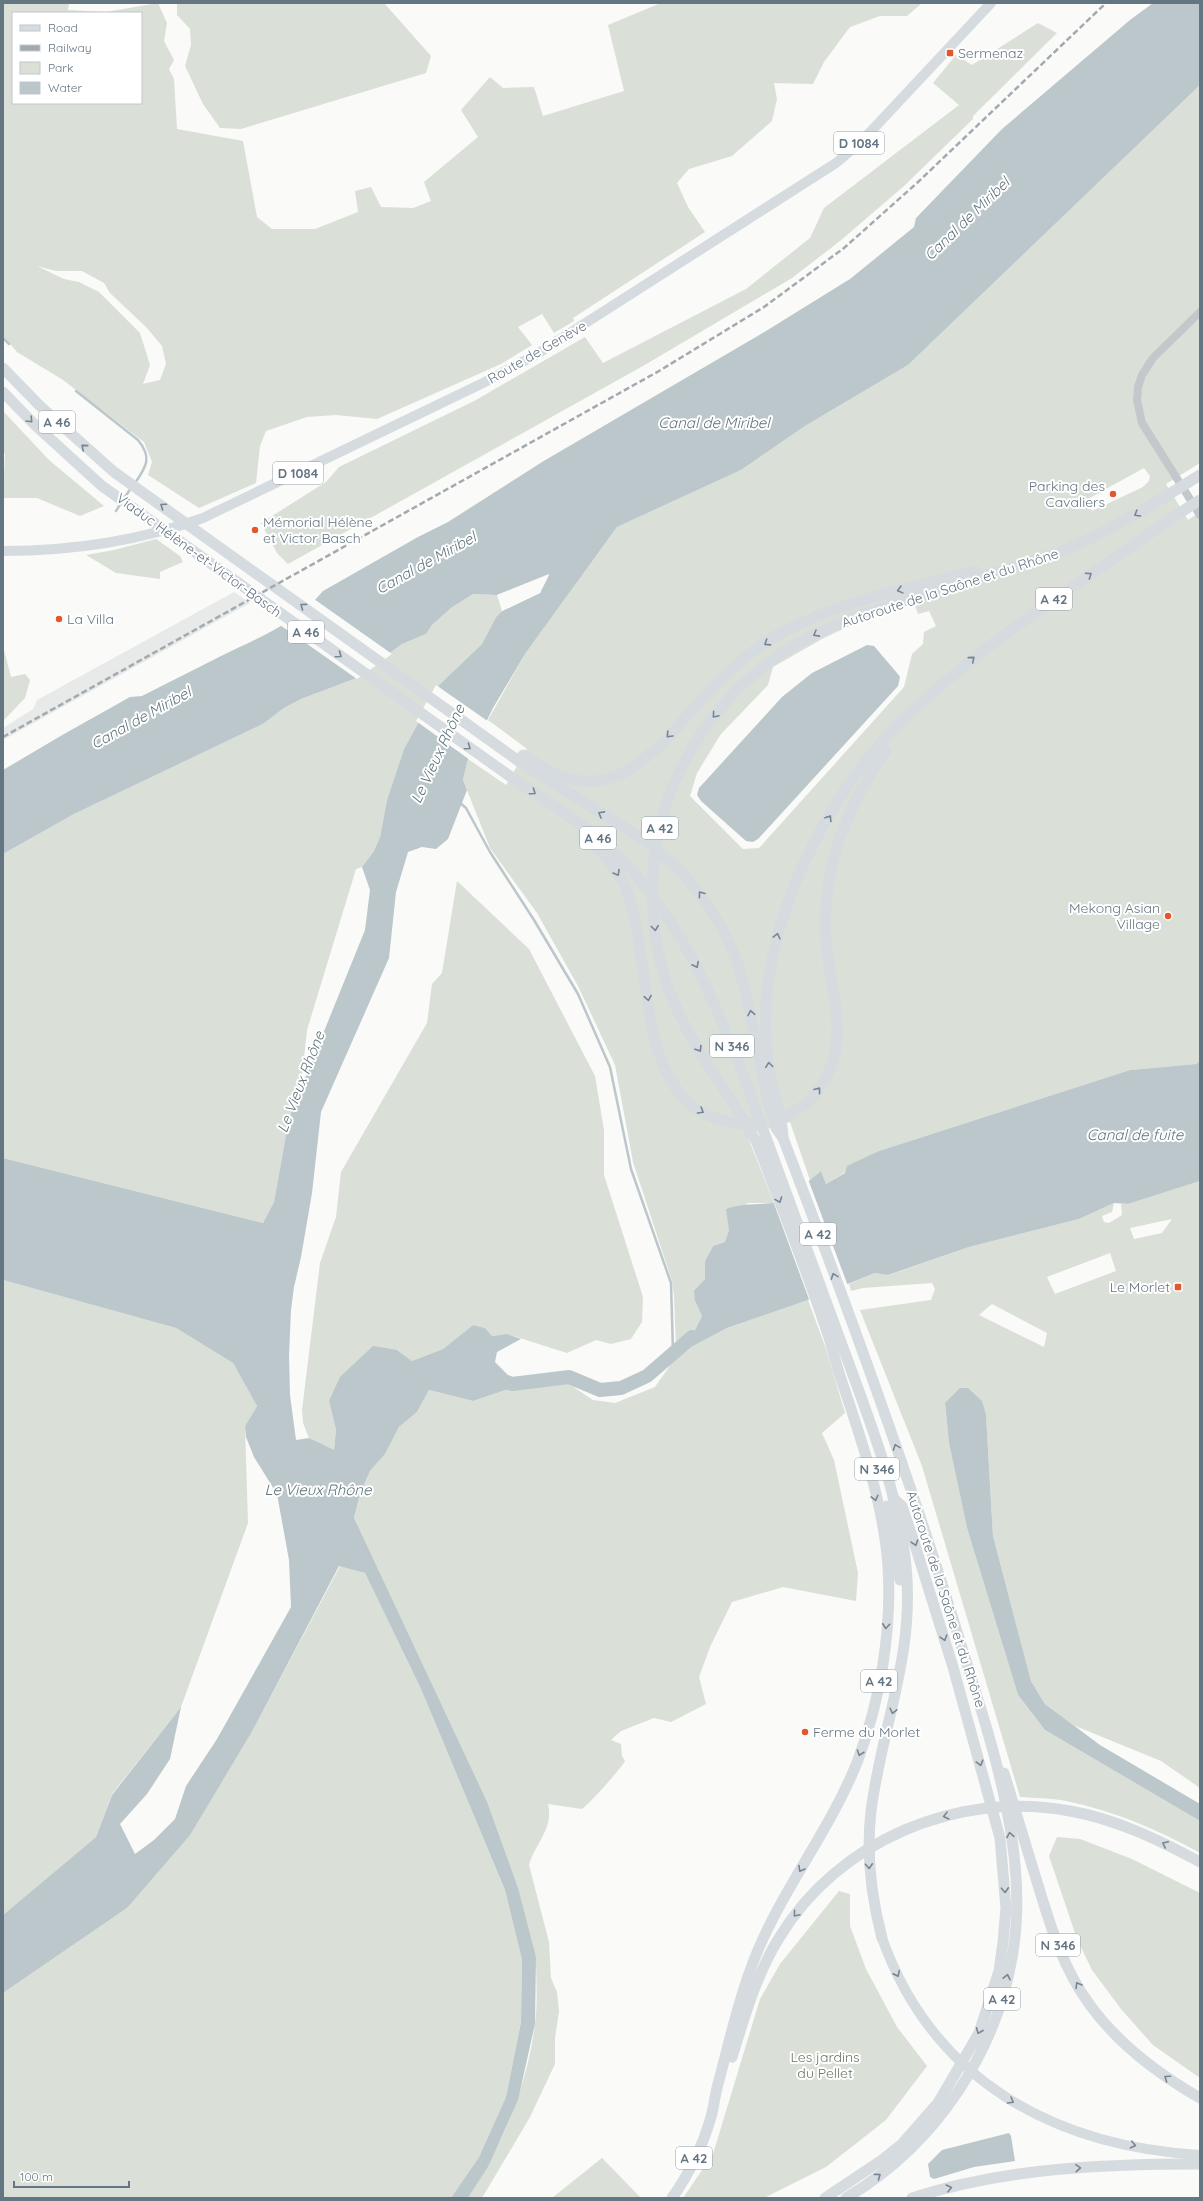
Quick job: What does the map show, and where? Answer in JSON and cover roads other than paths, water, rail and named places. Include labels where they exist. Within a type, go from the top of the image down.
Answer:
[{"type":"highway","name":"Viaduc Hélène-et-Victor-Basch","points":[[3,368],[45,411],[114,472],[415,686],[522,758]]},
{"type":"highway","name":"Viaduc Hélène-et-Victor-Basch","points":[[3,392],[35,425],[102,486],[554,807]]},
{"type":"highway","name":"Autoroute de la Saône et du Rhône","points":[[762,1142],[742,1116],[696,1045],[681,1017],[665,977],[656,935],[653,873],[659,833],[673,787],[693,746],[714,716],[737,690],[784,652],[823,630],[865,613],[1058,553],[1112,528],[1197,476]]},
{"type":"highway","name":"Autoroute de la Saône et du Rhône","points":[[846,2198],[887,2169],[916,2143],[941,2115],[978,2060],[999,2009],[1014,1946],[1017,1899],[1016,1866],[991,1743],[924,1523],[779,1127],[773,1105],[767,1052],[767,997],[776,936],[786,907],[821,831],[854,780],[899,724],[942,684],[991,644],[1170,519],[1200,500]]},
{"type":"highway","points":[[522,758],[551,772],[576,781],[595,781],[619,775],[651,754],[699,701],[735,666],[784,631],[841,607],[1048,550],[1112,528]]},
{"type":"highway","points":[[554,807],[559,817],[590,841],[609,860],[626,889],[636,930],[657,1048],[664,1067],[676,1089],[698,1110],[725,1122],[755,1124],[778,1119],[794,1112],[810,1099],[826,1080],[835,1056],[838,1020],[829,963],[826,916],[830,870],[845,822],[866,778],[886,749],[942,684]]},
{"type":"highway","points":[[522,758],[567,793],[646,841],[691,882],[704,899],[724,932],[733,952],[745,988],[773,1105]]},
{"type":"highway","name":"A 46","points":[[554,807],[563,811],[598,838],[636,877]]},
{"type":"highway","name":"N 346","points":[[636,877],[662,908],[692,957],[715,1004],[756,1111],[762,1142],[827,1320],[865,1407],[893,1498],[906,1564],[908,1603],[903,1662],[876,1782],[869,1839],[869,1866],[872,1892],[882,1938]]},
{"type":"highway","name":"A 42","points":[[672,2198],[690,2168],[718,2102],[759,1947],[781,1903],[823,1832],[855,1766],[870,1725],[884,1649],[889,1594],[886,1546],[868,1468],[830,1339],[827,1320]]},
{"type":"highway","name":"N 346","points":[[830,1339],[856,1406],[884,1489],[898,1559],[902,1593],[908,1603]]},
{"type":"highway","points":[[825,2198],[882,2160],[907,2138],[938,2103],[979,2033],[997,1978],[1004,1942],[1006,1908],[1000,1838],[955,1675],[918,1552],[902,1506],[893,1498]]},
{"type":"highway","name":"N 346","points":[[991,1743],[1001,1762],[1053,1933],[1072,1975],[1090,2004],[1129,2049],[1172,2082],[1200,2098]]},
{"type":"highway","points":[[745,2001],[791,1920],[828,1879],[854,1858],[881,1841],[934,1819],[984,1808],[1025,1806],[1071,1811],[1098,1817],[1136,1830],[1200,1862]]},
{"type":"highway","points":[[912,2198],[987,2179],[1053,2170],[1098,2166],[1200,2164]]},
{"type":"main road","name":"Route de Genève","points":[[3,551],[45,550],[108,543],[183,526],[203,518],[469,390],[537,354],[836,163],[860,143],[991,3]]},
{"type":"main road","name":"N 346","points":[[882,1938],[891,1962],[914,2008],[949,2050],[980,2078],[1008,2100],[1055,2123],[1118,2142],[1200,2154]]},
{"type":"street","points":[[1200,312],[1153,358],[1142,375],[1138,387],[1137,400],[1142,423],[1200,515]]},
{"type":"water","points":[[1153,3],[1200,3],[1200,85],[908,365],[805,426],[741,470],[617,527],[525,654],[493,708],[468,759],[463,780],[467,790],[448,839],[436,849],[422,847],[408,852],[396,892],[389,958],[321,1112],[312,1193],[291,1310],[289,1355],[290,1395],[296,1440],[309,1438],[334,1450],[336,1430],[329,1401],[340,1377],[373,1346],[397,1350],[412,1361],[443,1349],[473,1325],[485,1328],[492,1336],[507,1334],[521,1339],[497,1352],[495,1362],[507,1374],[512,1384],[520,1385],[473,1401],[429,1390],[417,1412],[399,1427],[385,1454],[370,1471],[360,1494],[354,1518],[487,1802],[518,1888],[536,1957],[535,2024],[518,2100],[489,2165],[468,2198],[451,2198],[479,2157],[506,2097],[521,2022],[522,1960],[505,1890],[421,1689],[365,1573],[339,1566],[254,1728],[190,1835],[127,1908],[3,1993],[3,1915],[96,1837],[112,1795],[181,1707],[170,1759],[147,1794],[120,1824],[135,1854],[154,1840],[175,1819],[186,1786],[217,1739],[291,1607],[289,1560],[277,1494],[254,1457],[246,1437],[245,1426],[257,1406],[233,1363],[176,1328],[3,1280],[3,1158],[263,1223],[274,1202],[289,1118],[365,930],[370,890],[362,867],[374,851],[380,837],[387,800],[404,749],[439,685],[482,644],[496,617],[502,611],[540,593],[549,575],[497,595],[473,594],[451,608],[432,625],[426,634],[402,644],[354,679],[301,699],[284,708],[263,724],[74,814],[3,854],[3,770],[130,697],[142,696],[276,629],[301,612],[323,591],[418,537],[448,522],[542,462],[766,331],[850,279],[914,227],[916,218],[1002,129],[1130,20]]},
{"type":"water","points":[[867,645],[874,646],[897,673],[900,677],[898,686],[758,839],[753,842],[746,841],[701,801],[697,795],[699,788],[782,697],[812,673]]},
{"type":"water","name":"Canal de fuite","points":[[1200,1061],[1200,1181],[1128,1204],[1114,1203],[1079,1219],[969,1247],[888,1275],[875,1273],[808,1300],[727,1328],[678,1354],[676,1347],[694,1332],[702,1316],[695,1301],[694,1291],[705,1279],[705,1261],[713,1246],[725,1242],[729,1230],[726,1209],[743,1205],[772,1203],[797,1190],[821,1171],[826,1184],[845,1173],[847,1166],[879,1151],[1130,1070],[1196,1064]]},
{"type":"water","points":[[960,1388],[968,1388],[982,1401],[986,1415],[993,1536],[1031,1681],[1045,1704],[1100,1745],[1200,1804],[1200,1821],[1045,1730],[1018,1695],[967,1528],[949,1443],[945,1403]]},
{"type":"water","points":[[1009,2133],[1011,2136],[1015,2161],[974,2167],[934,2179],[930,2177],[928,2164],[942,2150]]},
{"type":"waterway","points":[[3,338],[9,344]]},
{"type":"waterway","points":[[76,391],[138,440],[142,446],[145,452],[146,462],[135,483]]},
{"type":"waterway","points":[[125,497],[131,488]]},
{"type":"waterway","points":[[116,511],[121,503]]},
{"type":"waterway","points":[[459,802],[466,808],[490,852],[534,920],[578,994],[610,1067],[631,1169],[671,1283],[673,1352]]},
{"type":"waterway","points":[[494,1377],[512,1384],[569,1377],[600,1390],[621,1388],[647,1376],[692,1337]]},
{"type":"railway","points":[[3,737],[659,371],[764,307],[844,248],[917,183],[1106,3]]},
{"type":"place","name":"Sermenaz","points":[[950,53]]},
{"type":"place","name":"Parking des Cavaliers","points":[[1113,494]]},
{"type":"place","name":"Mémorial Hélène et Victor Basch","points":[[255,530]]},
{"type":"place","name":"La Villa","points":[[59,619]]},
{"type":"place","name":"Mekong Asian Village","points":[[1168,916]]},
{"type":"place","name":"Le Morlet","points":[[1178,1287]]},
{"type":"place","name":"Ferme du Morlet","points":[[805,1732]]},
{"type":"water label","name":"Canal de Miribel","points":[[967,219]]},
{"type":"water label","name":"Canal de Miribel","points":[[714,423]]},
{"type":"water label","name":"Canal de Miribel","points":[[426,563]]},
{"type":"water label","name":"Canal de Miribel","points":[[141,718]]},
{"type":"water label","name":"Le Vieux Rhône","points":[[438,754]]},
{"type":"water label","name":"Le Vieux Rhône","points":[[301,1082]]},
{"type":"water label","name":"Le Vieux Rhône","points":[[318,1490]]},
{"type":"park label","name":"Les jardins du Pellet","points":[[825,2066]]}]
